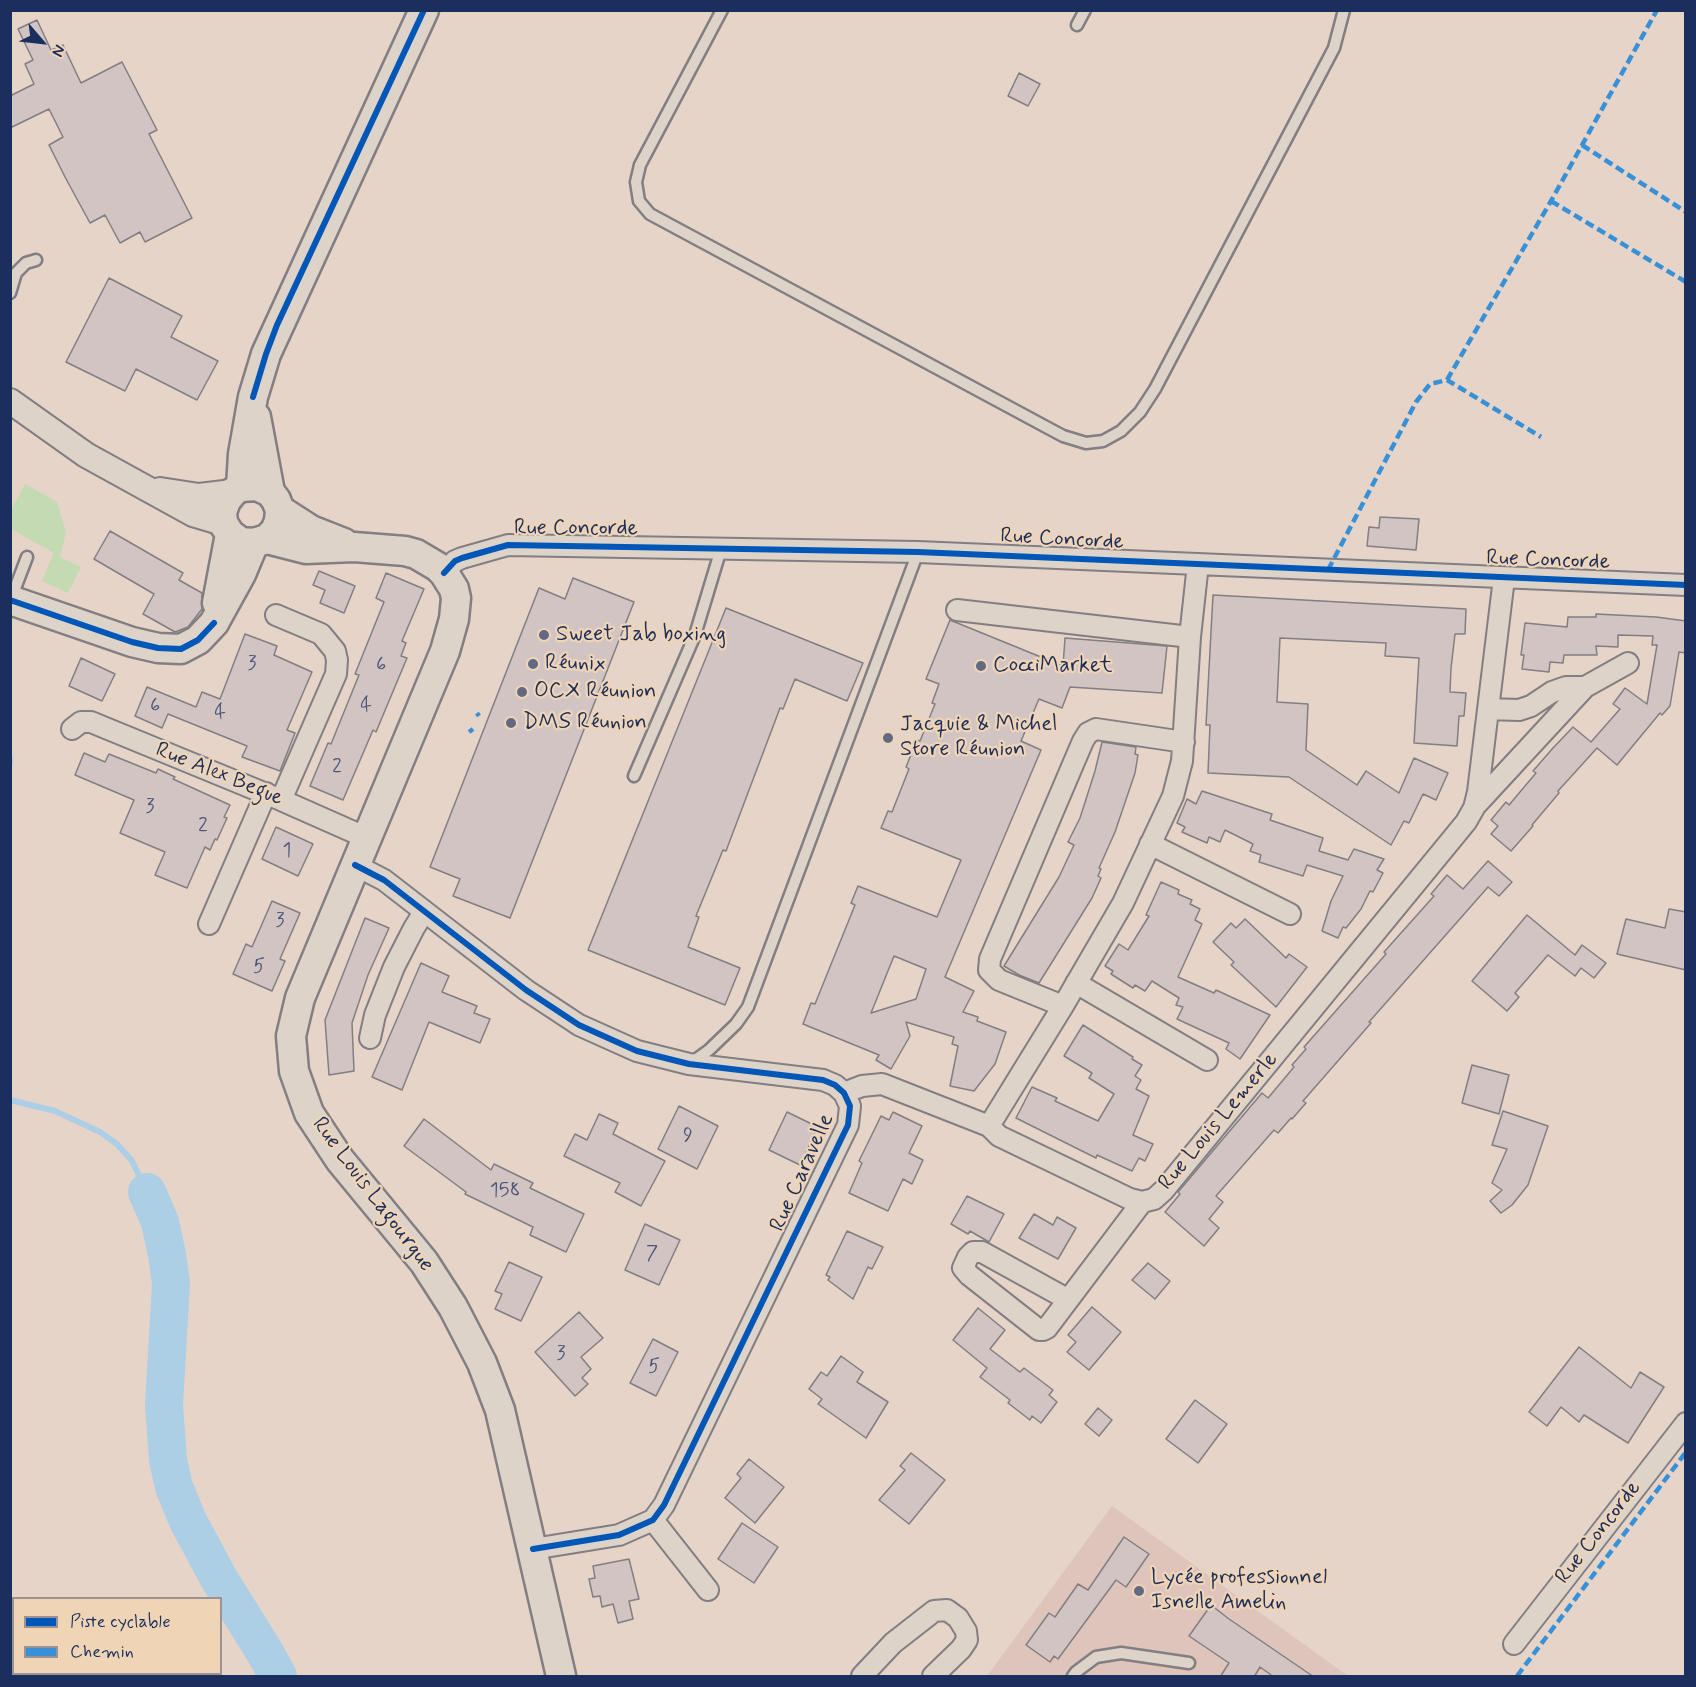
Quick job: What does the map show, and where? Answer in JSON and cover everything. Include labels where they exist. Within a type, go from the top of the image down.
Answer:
[{"type":"main road","points":[[237,490],[253,397],[277,325],[424,10]]},
{"type":"main road","points":[[243,535],[275,531],[279,521],[253,397]]},
{"type":"main road","points":[[354,547],[312,530],[256,486],[237,490],[226,501],[222,512],[243,535],[306,549],[354,547],[405,551],[429,560],[444,573]]},
{"type":"main road","points":[[11,600],[132,642],[158,648],[182,649],[198,640],[214,623],[243,535]]},
{"type":"main road","name":"Rue Louis Lagourgue","points":[[444,573],[454,589],[456,598],[451,633],[300,998],[291,1036],[294,1071],[309,1113],[340,1160],[424,1262],[453,1307],[482,1363],[500,1410],[561,1677]]},
{"type":"street","points":[[10,401],[86,455],[193,514],[243,535]]},
{"type":"street","points":[[146,488],[199,496],[237,490]]},
{"type":"street","name":"Rue Concorde","points":[[444,573],[462,558],[508,545],[918,552],[1686,585]]},
{"type":"street","points":[[989,1126],[1123,903],[1173,796],[1182,761],[1190,637],[1198,564]]},
{"type":"street","name":"Rue Louis Lemerle","points":[[1474,808],[1478,792],[1504,578]]},
{"type":"street","points":[[957,610],[1190,637]]},
{"type":"street","points":[[209,924],[336,674],[337,660],[334,651],[321,634],[276,615]]},
{"type":"street","name":"Rue Louis Lemerle","points":[[844,1093],[862,1086],[882,1084],[989,1126],[999,1136],[1130,1199],[1142,1202],[1154,1199],[1164,1190],[1474,808],[1585,687],[1628,663]]},
{"type":"street","name":"Rue Louis Lemerle","points":[[1488,709],[1519,710],[1566,687],[1585,687]]},
{"type":"street","name":"Rue Alex Begue","points":[[72,729],[81,722],[92,722],[274,796],[367,838]]},
{"type":"street","points":[[1062,1006],[999,980],[989,970],[990,958],[1083,741],[1088,733],[1096,729],[1184,742]]},
{"type":"street","points":[[1150,844],[1290,914]]},
{"type":"street","name":"Rue Caravelle","points":[[355,865],[384,880],[526,990],[579,1025],[638,1051],[689,1064],[823,1080],[835,1085],[844,1093],[850,1106],[848,1125],[674,1488],[653,1520]]},
{"type":"street","points":[[370,1038],[375,1015],[394,967],[424,912]]},
{"type":"street","points":[[1076,983],[1207,1060]]},
{"type":"street","points":[[1067,1299],[981,1252],[973,1252],[963,1268],[1039,1330],[1047,1328],[1142,1202]]},
{"type":"street","name":"Rue Concorde","points":[[1514,1644],[1686,1423]]},
{"type":"street","points":[[533,1549],[619,1535],[653,1520],[708,1590]]},
{"type":"street","points":[[862,1677],[893,1643],[934,1611],[947,1610],[958,1618],[966,1630],[967,1640],[933,1677]]},
{"type":"lane","points":[[722,10],[640,165],[636,182],[639,201],[650,214],[1063,436],[1086,443],[1103,441],[1121,431],[1140,412],[1155,389],[1334,48],[1344,10]]},
{"type":"lane","points":[[1077,25],[1085,10]]},
{"type":"lane","points":[[10,293],[16,273],[26,263],[36,260]]},
{"type":"lane","points":[[634,776],[695,635],[721,549]]},
{"type":"lane","points":[[689,1064],[709,1050],[736,1024],[748,1007],[918,552]]},
{"type":"lane","points":[[11,600],[27,557]]},
{"type":"lane","points":[[1072,1677],[1096,1657],[1121,1653],[1189,1663]]},
{"type":"shaded area","name":"Lycée professionnel Isnelle Amelin","points":[[1112,1506],[1348,1676],[987,1676]]},
{"type":"green space","points":[[25,484],[57,502],[66,532],[60,557],[81,567],[68,593],[42,581],[54,553],[11,529],[11,510]]},
{"type":"building","points":[[37,20],[51,50],[63,45],[81,83],[122,62],[157,130],[149,134],[192,218],[145,242],[140,232],[120,243],[105,215],[90,223],[65,177],[49,145],[63,137],[49,109],[10,128],[10,96],[34,84],[25,64],[33,60],[18,29]]},
{"type":"building","points":[[1019,73],[1040,84],[1028,106],[1008,96]]},
{"type":"building","points":[[109,278],[182,316],[171,337],[218,361],[197,400],[136,369],[125,391],[66,362]]},
{"type":"building","points":[[1380,517],[1419,519],[1416,550],[1367,546],[1369,527],[1379,528]]},
{"type":"building","points":[[110,531],[183,573],[179,580],[202,593],[202,609],[188,627],[175,632],[143,614],[154,594],[94,559]]},
{"type":"building","points":[[319,571],[355,586],[344,613],[320,603],[325,590],[313,585]]},
{"type":"building","points":[[386,573],[424,589],[402,641],[406,643],[401,656],[407,658],[376,732],[373,730],[343,800],[310,786],[328,743],[331,744],[359,675],[355,674],[384,602],[376,598]]},
{"type":"building","points":[[573,578],[634,602],[510,918],[453,896],[460,879],[430,867],[539,588],[565,599]]},
{"type":"building","points":[[1213,595],[1466,609],[1465,634],[1455,634],[1451,668],[1450,692],[1466,693],[1464,716],[1459,716],[1457,746],[1414,743],[1419,658],[1385,656],[1386,643],[1280,638],[1277,702],[1308,704],[1306,750],[1357,785],[1366,771],[1399,793],[1414,758],[1448,773],[1436,800],[1423,794],[1409,823],[1404,821],[1391,845],[1289,777],[1208,773],[1210,725],[1206,725]]},
{"type":"building","points":[[726,608],[863,663],[847,701],[795,679],[783,709],[780,708],[726,851],[723,850],[696,916],[699,917],[688,947],[740,968],[725,1005],[588,950]]},
{"type":"building","points":[[1596,614],[1686,621],[1686,653],[1679,652],[1670,706],[1662,715],[1660,713],[1617,765],[1597,748],[1558,791],[1559,793],[1511,851],[1491,834],[1498,826],[1491,820],[1506,802],[1509,805],[1536,773],[1533,771],[1553,748],[1573,727],[1591,742],[1620,709],[1613,704],[1625,688],[1647,704],[1657,645],[1652,645],[1653,636],[1618,635],[1618,647],[1596,646],[1597,655],[1564,655],[1563,663],[1550,662],[1549,672],[1522,669],[1524,655],[1521,655],[1525,623],[1567,627],[1568,617],[1596,617]]},
{"type":"building","points":[[950,620],[1063,666],[1065,638],[1167,646],[1162,693],[1070,687],[1062,708],[1039,699],[1021,741],[1041,750],[945,977],[974,991],[963,1012],[978,1017],[977,1021],[1006,1032],[995,1064],[974,1091],[950,1086],[958,1046],[952,1044],[954,1037],[906,1022],[910,1036],[891,1069],[876,1060],[879,1055],[803,1024],[811,1003],[815,1004],[855,905],[851,903],[858,886],[937,917],[961,860],[881,828],[888,811],[892,812],[909,769],[906,767],[917,740],[920,741],[935,704],[932,703],[939,684],[926,679]],"holes":[[[894,956],[926,969],[916,999],[871,1013]]]},
{"type":"building","points":[[245,634],[277,646],[274,655],[312,672],[287,730],[295,733],[280,771],[242,757],[247,746],[168,714],[162,728],[135,716],[147,687],[196,707],[202,692],[220,699]]},
{"type":"building","points":[[81,658],[115,674],[102,701],[69,686]]},
{"type":"building","points":[[1102,742],[1136,747],[1135,754],[1138,755],[1135,773],[1115,832],[1099,868],[1101,869],[1098,876],[1101,878],[1092,898],[1039,983],[1004,966],[1059,877],[1074,845],[1068,842],[1080,818]]},
{"type":"building","points":[[84,753],[105,762],[109,754],[156,773],[158,769],[175,777],[173,779],[230,805],[217,840],[215,839],[210,850],[205,847],[187,888],[155,875],[165,852],[120,833],[134,800],[75,775]]},
{"type":"building","points":[[1202,791],[1272,814],[1270,820],[1323,838],[1319,851],[1348,860],[1354,849],[1384,859],[1377,870],[1383,873],[1373,892],[1370,891],[1361,909],[1346,928],[1343,927],[1338,938],[1322,931],[1331,901],[1343,876],[1307,865],[1303,876],[1259,862],[1261,855],[1250,851],[1253,844],[1225,830],[1220,842],[1209,837],[1207,843],[1182,832],[1185,827],[1177,823],[1187,799],[1196,804]]},
{"type":"building","points":[[276,827],[313,844],[298,876],[262,859]]},
{"type":"building","points":[[1488,861],[1512,882],[1499,896],[1488,887],[1369,1022],[1371,1023],[1303,1101],[1306,1103],[1292,1119],[1278,1133],[1274,1130],[1216,1196],[1223,1202],[1209,1219],[1219,1228],[1204,1246],[1165,1212],[1180,1194],[1178,1192],[1262,1093],[1268,1098],[1294,1067],[1292,1065],[1306,1049],[1304,1047],[1386,954],[1384,952],[1434,896],[1431,894],[1447,875],[1463,889]]},
{"type":"building","points":[[1161,882],[1179,890],[1178,894],[1192,900],[1190,904],[1200,909],[1195,920],[1202,924],[1178,977],[1214,993],[1216,990],[1270,1015],[1240,1059],[1226,1049],[1229,1043],[1177,1019],[1183,1007],[1176,1005],[1179,998],[1152,981],[1145,991],[1135,985],[1133,988],[1111,974],[1113,971],[1105,966],[1119,944],[1128,950],[1149,916],[1146,915]]},
{"type":"building","points":[[272,901],[300,913],[280,959],[285,961],[272,991],[233,974],[246,944],[252,947]]},
{"type":"building","points":[[1669,909],[1686,912],[1686,970],[1617,954],[1626,919],[1665,928]]},
{"type":"building","points":[[1527,915],[1575,955],[1582,945],[1606,963],[1594,978],[1581,968],[1575,976],[1548,955],[1515,993],[1519,997],[1507,1011],[1472,981]]},
{"type":"building","points":[[365,918],[389,928],[368,975],[352,1023],[354,1071],[329,1075],[325,1020]]},
{"type":"building","points":[[1245,919],[1286,958],[1289,954],[1307,967],[1276,1007],[1231,965],[1234,962],[1213,942],[1231,923],[1236,928]]},
{"type":"building","points":[[421,963],[449,976],[442,992],[477,1006],[474,1013],[490,1019],[480,1043],[429,1022],[402,1090],[372,1077]]},
{"type":"building","points":[[1083,1025],[1142,1065],[1135,1076],[1141,1080],[1136,1089],[1149,1096],[1133,1135],[1153,1144],[1145,1161],[1139,1158],[1132,1171],[1097,1155],[1096,1158],[1016,1118],[1032,1087],[1057,1098],[1055,1101],[1098,1121],[1114,1094],[1089,1078],[1092,1073],[1064,1056]]},
{"type":"building","points":[[1472,1065],[1509,1075],[1499,1114],[1462,1103]]},
{"type":"building","points":[[679,1106],[718,1126],[697,1169],[658,1149]]},
{"type":"building","points":[[1503,1111],[1548,1126],[1528,1185],[1512,1205],[1501,1213],[1490,1201],[1502,1190],[1492,1183],[1507,1149],[1492,1145]]},
{"type":"building","points":[[787,1112],[818,1127],[800,1165],[769,1150]]},
{"type":"building","points":[[893,1112],[922,1126],[909,1153],[923,1160],[912,1184],[903,1179],[888,1211],[849,1193],[862,1163],[859,1161],[881,1116],[889,1120]]},
{"type":"building","points":[[599,1114],[618,1123],[613,1134],[665,1161],[641,1206],[615,1192],[620,1183],[564,1156],[575,1134],[587,1140]]},
{"type":"building","points":[[424,1119],[491,1170],[494,1164],[533,1183],[530,1188],[584,1214],[566,1252],[530,1235],[533,1227],[465,1194],[466,1192],[404,1146]]},
{"type":"building","points":[[967,1196],[1004,1214],[989,1242],[970,1231],[968,1234],[951,1224]]},
{"type":"building","points":[[1034,1214],[1053,1225],[1057,1217],[1076,1228],[1058,1259],[1019,1238]]},
{"type":"building","points":[[645,1224],[680,1240],[659,1285],[625,1270]]},
{"type":"building","points":[[847,1231],[883,1247],[872,1269],[868,1267],[853,1299],[828,1280],[830,1277],[826,1275]]},
{"type":"building","points":[[509,1262],[542,1277],[521,1321],[495,1309],[502,1294],[495,1291]]},
{"type":"building","points":[[1148,1263],[1170,1281],[1155,1299],[1132,1280]]},
{"type":"building","points":[[1092,1307],[1121,1332],[1089,1370],[1067,1352],[1076,1342],[1068,1335]]},
{"type":"building","points":[[978,1308],[1005,1330],[990,1349],[1020,1372],[1024,1368],[1053,1390],[1049,1395],[1057,1402],[1041,1423],[1032,1416],[1030,1420],[1008,1403],[1010,1400],[980,1377],[987,1368],[953,1340]]},
{"type":"building","points":[[579,1312],[603,1338],[581,1357],[591,1369],[582,1378],[588,1384],[575,1396],[535,1352]]},
{"type":"building","points":[[653,1339],[678,1352],[656,1396],[630,1383]]},
{"type":"building","points":[[1579,1347],[1631,1388],[1640,1372],[1664,1387],[1628,1443],[1584,1415],[1579,1422],[1561,1407],[1547,1426],[1529,1412]]},
{"type":"building","points":[[841,1356],[863,1372],[857,1382],[888,1402],[866,1438],[818,1404],[822,1399],[809,1389],[821,1372],[827,1376]]},
{"type":"building","points":[[1195,1400],[1227,1424],[1198,1463],[1166,1439]]},
{"type":"building","points":[[1098,1408],[1112,1420],[1099,1436],[1085,1424]]},
{"type":"building","points":[[911,1453],[945,1480],[909,1524],[879,1500],[905,1470],[900,1466]]},
{"type":"building","points":[[749,1459],[784,1487],[755,1523],[725,1498],[741,1478],[737,1474]]},
{"type":"building","points":[[742,1523],[778,1547],[754,1583],[718,1559]]},
{"type":"building","points":[[1124,1537],[1149,1554],[1126,1587],[1116,1580],[1058,1659],[1054,1656],[1050,1662],[1026,1645],[1049,1613],[1055,1617],[1078,1584],[1088,1590]]},
{"type":"building","points":[[629,1559],[639,1599],[629,1601],[633,1619],[618,1623],[613,1604],[602,1607],[600,1596],[593,1597],[589,1579],[595,1578],[593,1566]]},
{"type":"building","points":[[1211,1605],[1314,1677],[1274,1677],[1260,1667],[1254,1677],[1220,1677],[1229,1663],[1189,1636]]},
{"type":"waterway","points":[[10,1100],[55,1111],[100,1132],[117,1144],[132,1161],[147,1192]]},
{"type":"waterway","points":[[147,1192],[160,1222],[171,1283],[164,1405],[168,1460],[174,1487],[188,1521],[218,1577],[278,1676]]},
{"type":"marked path","points":[[1447,380],[1551,201],[1657,10]]},
{"type":"marked path","points":[[1582,145],[1686,212]]},
{"type":"marked path","points":[[1551,201],[1686,282]]},
{"type":"marked path","points":[[1328,570],[1416,402],[1430,384],[1447,380],[1541,437]]},
{"type":"marked path","points":[[469,732],[473,729]]},
{"type":"marked path","points":[[1517,1676],[1686,1452]]},
{"type":"cycle path","points":[[253,397],[277,325],[424,10]]},
{"type":"cycle path","points":[[444,573],[455,561],[508,545],[918,552],[1686,585]]},
{"type":"cycle path","points":[[10,600],[132,642],[158,648],[181,649],[198,640],[214,623]]},
{"type":"cycle path","points":[[355,865],[384,880],[526,990],[579,1025],[637,1051],[689,1064],[823,1080],[835,1085],[844,1093],[850,1106],[848,1125],[664,1505],[653,1520],[619,1535],[533,1549]]},
{"type":"place","name":"Sweet Jab boxing","points":[[544,635]]},
{"type":"place","name":"Réunix","points":[[533,664]]},
{"type":"place","name":"CocciMarket","points":[[981,666]]},
{"type":"place","name":"OCX Réunion","points":[[522,692]]},
{"type":"place","name":"DMS Réunion","points":[[511,723]]},
{"type":"place","name":"Jacquie & Michel Store Réunion","points":[[888,738]]},
{"type":"place","name":"Lycée professionnel Isnelle Amelin","points":[[1139,1591]]}]
